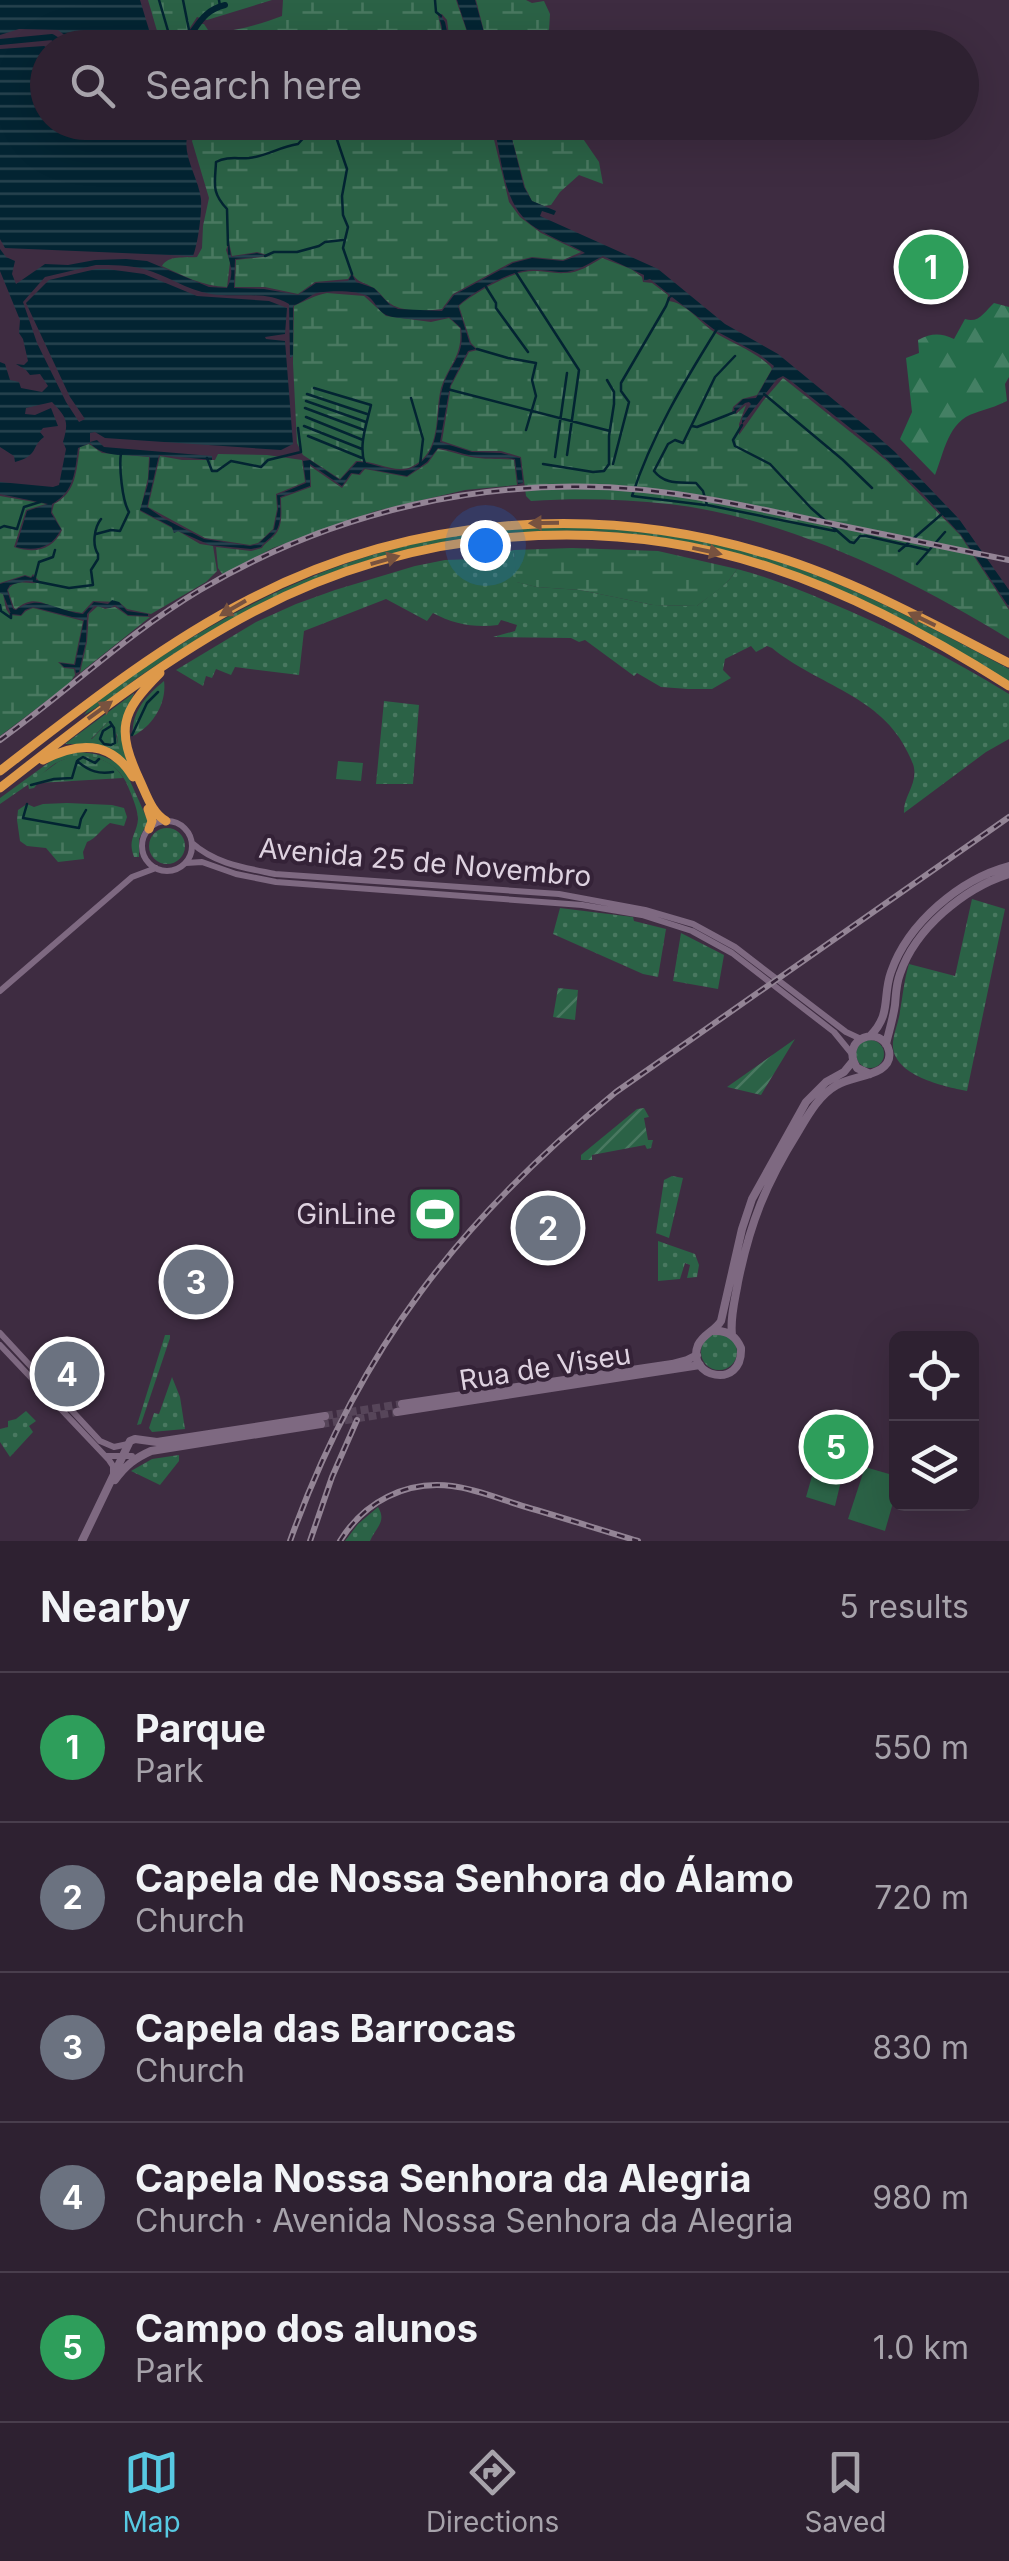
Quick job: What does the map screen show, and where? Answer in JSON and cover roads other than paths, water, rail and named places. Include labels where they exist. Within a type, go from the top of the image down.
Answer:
[{"type":"highway","points":[[0,771],[141,665],[251,598],[350,557],[460,530],[522,523],[580,522],[645,528],[710,538],[776,556],[842,581],[1009,663]]},
{"type":"highway","points":[[0,788],[90,717],[173,660],[257,610],[355,568],[461,542],[579,535],[644,539],[708,551],[772,568],[837,593],[1009,686]]},
{"type":"highway","points":[[166,822],[154,812],[128,755],[124,736],[133,703],[173,660]]},
{"type":"highway","points":[[23,770],[68,748],[90,747],[110,754],[120,760],[134,780],[151,814],[150,829]]},
{"type":"main road","points":[[735,1278],[752,1199],[815,1092],[844,1072],[854,1046],[880,1026],[898,957],[940,905],[993,870],[1009,866]]},
{"type":"main road","points":[[886,1044],[898,977],[912,949],[953,905],[1009,874]]},
{"type":"main road","points":[[700,1366],[697,1354],[701,1340],[714,1332],[721,1321],[760,1202],[816,1104],[835,1086],[880,1071],[888,1062],[886,1044],[878,1037],[866,1038]]},
{"type":"main road","points":[[852,1057],[860,1071],[870,1074]]},
{"type":"main road","name":"Rua de Viseu","points":[[697,1354],[672,1364],[399,1408],[700,1366],[709,1373],[724,1375],[734,1369],[741,1352],[732,1335],[735,1278]]},
{"type":"main road","points":[[714,1332],[732,1335]]},
{"type":"main road","points":[[105,1491],[123,1469],[135,1439],[157,1442],[323,1420],[131,1453]]},
{"type":"main road","points":[[82,1541],[113,1476],[131,1453],[146,1450],[143,1442]]},
{"type":"street","points":[[132,877],[186,863],[192,843],[184,827],[166,822],[150,829],[143,840],[145,856],[156,868]]},
{"type":"street","name":"Avenida 25 de Novembro","points":[[192,843],[213,858],[275,874],[559,894],[604,901],[674,921]]},
{"type":"street","points":[[0,992],[132,877],[145,856]]},
{"type":"street","name":"Avenida 25 de Novembro","points":[[186,863],[202,862],[276,882],[582,905],[693,924],[735,947],[836,1029],[852,1057]]},
{"type":"street","name":"Avenida 25 de Novembro","points":[[836,1029],[866,1038]]},
{"type":"street","points":[[0,1334],[113,1466],[113,1476]]},
{"type":"street","points":[[0,1345],[20,1360]]},
{"type":"street","points":[[73,1417],[106,1445],[131,1453]]},
{"type":"street","points":[[105,1456],[131,1453]]},
{"type":"water","points":[[0,0],[140,0],[149,30],[19,29],[0,35]]},
{"type":"water","points":[[457,0],[475,0],[483,30],[467,30]]},
{"type":"water","points":[[30,47],[30,140],[187,140],[201,199],[193,256],[5,248],[0,239],[0,49]]},
{"type":"water","points":[[497,140],[512,140],[524,187],[532,201],[556,211],[554,215],[542,211],[540,216],[658,269],[725,324],[778,354],[868,428],[959,519],[1009,590],[1009,607],[961,535],[923,494],[874,447],[791,381],[783,376],[777,379],[742,424],[751,404],[745,403],[735,412],[734,408],[743,399],[756,398],[774,366],[716,331],[672,297],[668,299],[670,295],[650,279],[644,281],[644,275],[603,256],[572,271],[511,274],[458,306],[470,344],[476,349],[468,351],[450,386],[440,442],[472,452],[520,458],[523,483],[518,484],[515,459],[477,457],[438,448],[427,462],[407,476],[364,468],[359,474],[351,473],[342,486],[310,464],[310,486],[280,497],[276,532],[261,547],[251,549],[210,545],[178,531],[174,533],[172,527],[140,510],[148,484],[150,457],[110,454],[90,443],[78,448],[70,487],[52,504],[51,513],[61,529],[57,536],[42,547],[16,547],[27,511],[48,504],[0,494],[0,482],[59,485],[66,424],[52,402],[26,408],[25,414],[35,415],[51,408],[58,426],[43,428],[40,432],[44,437],[23,460],[15,462],[14,456],[0,447],[0,362],[5,364],[10,380],[19,382],[21,388],[42,392],[48,386],[40,374],[30,375],[16,364],[28,361],[19,333],[20,320],[0,271],[0,249],[15,261],[12,274],[16,284],[45,264],[126,259],[147,261],[209,287],[227,288],[231,274],[229,243],[231,257],[257,253],[268,256],[235,259],[234,288],[298,295],[316,283],[348,281],[352,274],[356,282],[374,288],[398,309],[442,311],[454,295],[513,263],[532,258],[563,261],[585,253],[525,219],[505,181]],"holes":[[[96,265],[126,266],[211,294],[261,296],[289,304],[290,358],[293,306],[314,294],[342,291],[364,295],[391,317],[449,317],[461,328],[461,346],[443,386],[429,454],[404,470],[357,462],[340,480],[310,460],[303,461],[306,483],[277,495],[274,529],[250,546],[204,539],[163,518],[147,507],[159,455],[212,460],[212,456],[104,447],[97,440],[90,442],[90,433],[105,438],[281,450],[293,444],[285,341],[265,337],[285,334],[287,308],[269,301],[197,296],[144,274],[107,269],[49,280],[26,303],[70,397],[85,419],[79,422],[37,343],[23,302],[45,277]]]},
{"type":"water","points":[[33,576],[38,582],[10,585],[7,590],[16,610],[40,603],[83,614],[94,602],[108,604],[112,600],[127,611],[148,616],[128,615],[115,605],[94,606],[87,614],[86,641],[76,673],[75,668],[60,663],[75,665],[84,620],[33,607],[21,615],[11,614],[0,593],[0,584]]},
{"type":"waterway","points":[[159,0],[168,30]]},
{"type":"waterway","points":[[183,0],[189,30]]},
{"type":"waterway","points":[[219,0],[220,6]]},
{"type":"waterway","points":[[435,0],[436,12],[441,16]]},
{"type":"waterway","points":[[194,30],[209,13],[225,5]]},
{"type":"waterway","points":[[0,42],[30,39]]},
{"type":"waterway","points":[[228,245],[227,209],[215,187],[216,162],[255,157],[302,140]]},
{"type":"waterway","points":[[337,140],[347,169],[342,196],[348,227],[343,248],[352,274]]},
{"type":"waterway","points":[[265,256],[343,240]]},
{"type":"waterway","points":[[515,271],[579,370],[567,455]]},
{"type":"waterway","points":[[486,287],[528,352]]},
{"type":"waterway","points":[[613,464],[629,402],[621,391],[621,383],[669,298]]},
{"type":"waterway","points":[[705,505],[632,496],[659,431],[717,329]]},
{"type":"waterway","points":[[477,349],[536,363],[532,380],[536,396],[526,430]]},
{"type":"waterway","points":[[735,356],[715,377],[683,443],[675,440],[668,444],[654,471],[668,481],[696,483],[707,505],[835,531]]},
{"type":"waterway","points":[[555,457],[567,373]]},
{"type":"waterway","points":[[543,464],[604,471],[609,464],[614,404],[614,392],[607,380]]},
{"type":"waterway","points":[[314,388],[371,405],[363,442],[365,464]]},
{"type":"waterway","points":[[447,389],[610,431]]},
{"type":"waterway","points":[[307,394],[367,414]]},
{"type":"waterway","points":[[764,394],[872,488]]},
{"type":"waterway","points":[[411,398],[423,439],[420,465]]},
{"type":"waterway","points":[[306,401],[366,422]]},
{"type":"waterway","points":[[305,408],[364,430]]},
{"type":"waterway","points":[[692,426],[735,412]]},
{"type":"waterway","points":[[306,417],[363,440]]},
{"type":"waterway","points":[[742,425],[733,440],[735,446],[770,464],[850,542],[866,536],[928,550]]},
{"type":"waterway","points":[[304,426],[362,449]]},
{"type":"waterway","points":[[207,458],[212,471],[231,461],[261,467],[268,460],[301,452],[298,428]]},
{"type":"waterway","points":[[308,436],[362,458]]},
{"type":"waterway","points":[[96,534],[120,531],[129,512],[122,483],[121,453]]},
{"type":"waterway","points":[[0,528],[17,529],[24,507],[40,502]]},
{"type":"waterway","points":[[899,551],[943,513]]},
{"type":"waterway","points":[[55,550],[53,557],[39,562],[34,581],[69,588],[93,585],[91,570],[98,559],[95,536],[101,519]]},
{"type":"waterway","points":[[917,564],[945,532]]},
{"type":"waterway","points":[[0,605],[1,611],[11,618],[11,614]]},
{"type":"waterway","points":[[132,735],[147,703],[158,692]]},
{"type":"waterway","points":[[110,722],[114,728],[115,743],[104,744],[100,739],[103,731],[111,726]]},
{"type":"waterway","points":[[78,760],[83,757],[95,763],[99,759]]},
{"type":"waterway","points":[[31,785],[72,778],[77,761],[95,771],[113,772]]},
{"type":"waterway","points":[[27,804],[23,818],[79,828],[86,810]]},
{"type":"tunnel","points":[[325,1416],[402,1404]]},
{"type":"tunnel","points":[[321,1424],[397,1412]]},
{"type":"railway","points":[[0,740],[148,625],[251,562],[358,520],[471,494],[528,488],[644,490],[734,504],[1009,560]]},
{"type":"railway","points":[[290,1541],[317,1472],[382,1349],[462,1240],[509,1189],[616,1092],[1009,817]]},
{"type":"railway","points":[[310,1541],[357,1420]]},
{"type":"railway","points":[[340,1541],[374,1505],[403,1490],[435,1485],[480,1492],[638,1541]]},
{"type":"place","name":"Parque","points":[[931,267]]},
{"type":"place","name":"GinLine","points":[[435,1214]]},
{"type":"place","name":"Capela de Nossa Senhora do Álamo","points":[[548,1228]]},
{"type":"place","name":"Capela das Barrocas","points":[[196,1282]]},
{"type":"place","name":"Capela Nossa Senhora da Alegria","points":[[67,1374]]},
{"type":"place","name":"Campo dos alunos","points":[[836,1447]]}]
